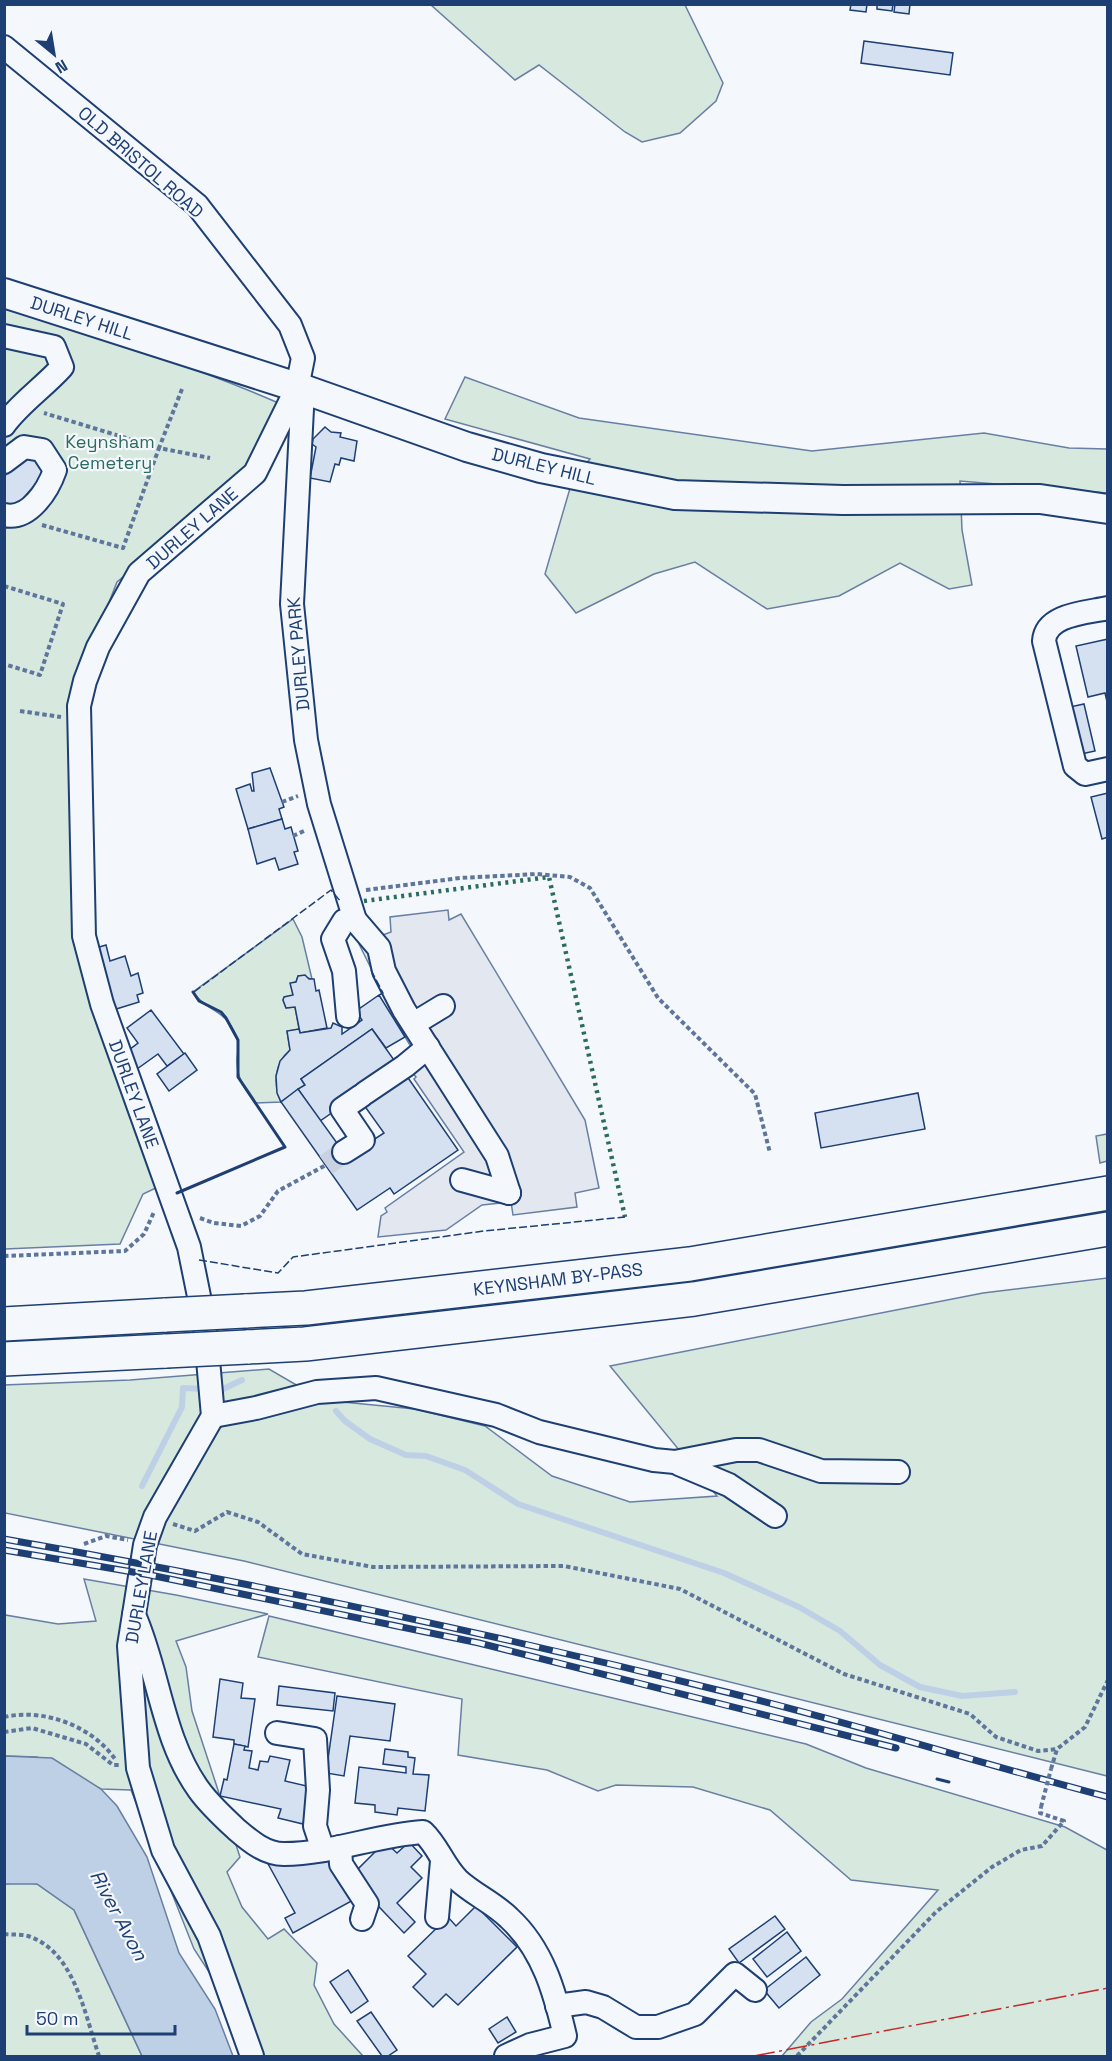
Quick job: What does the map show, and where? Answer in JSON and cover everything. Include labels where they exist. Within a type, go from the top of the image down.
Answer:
[{"type":"highway","name":"KEYNSHAM BY-PASS","points":[[4,1324],[306,1308],[690,1264],[1107,1193]]},
{"type":"highway","name":"KEYNSHAM BY-PASS","points":[[4,1359],[305,1344],[694,1299],[1107,1229]]},
{"type":"main road","name":"DURLEY HILL","points":[[4,293],[300,388],[467,447],[541,468],[675,495],[843,500],[1040,499],[1107,509]]},
{"type":"street","name":"OLD BRISTOL ROAD","points":[[4,47],[197,205],[290,326],[303,358],[300,388]]},
{"type":"street","points":[[4,336],[54,347],[62,367],[4,425]]},
{"type":"street","name":"DURLEY PARK","points":[[300,388],[301,463],[292,568],[293,616],[306,740],[319,804],[354,916]]},
{"type":"street","name":"DURLEY LANE","points":[[252,2056],[209,1936],[163,1850],[138,1768],[129,1646],[146,1545],[155,1517],[213,1416],[205,1326],[180,1205],[102,1004],[84,936],[80,717],[85,681],[98,647],[139,573],[255,473],[300,388]]},
{"type":"street","points":[[4,462],[24,447],[42,450],[54,470],[50,485],[28,510],[8,516]]},
{"type":"street","points":[[1107,608],[1051,623],[1045,631],[1044,640],[1075,766],[1085,774],[1107,769]]},
{"type":"street","points":[[348,1016],[344,971],[333,939],[344,921],[354,916],[379,948],[382,961],[404,1010],[415,1023],[497,1156],[509,1193],[462,1180]]},
{"type":"street","points":[[415,1023],[443,1006]]},
{"type":"street","points":[[335,1159],[363,1140],[342,1109],[405,1066],[428,1047]]},
{"type":"street","points":[[213,1416],[256,1408],[317,1392],[376,1388],[496,1414],[539,1432],[654,1460],[675,1462],[736,1450],[759,1450],[821,1471],[898,1472]]},
{"type":"street","points":[[675,1462],[729,1485],[776,1516]]},
{"type":"street","points":[[134,1614],[176,1742],[198,1789],[222,1816],[266,1851],[282,1854],[332,1849],[396,1834],[423,1832],[434,1842],[442,1861],[459,1881],[509,1918],[532,1942],[552,1984],[565,2036],[506,2056]]},
{"type":"street","points":[[277,1733],[315,1738],[318,1790],[315,1826],[367,1905],[362,1919]]},
{"type":"street","points":[[437,1917],[442,1861]]},
{"type":"street","points":[[557,2006],[586,2002],[603,2007],[636,2027],[658,2027],[695,2014],[735,1974],[755,1990]]},
{"type":"path","points":[[8,516],[123,548],[182,389]]},
{"type":"path","points":[[22,406],[159,448],[210,459]]},
{"type":"path","points":[[4,585],[63,604],[40,675],[4,664]]},
{"type":"path","points":[[20,711],[80,717]]},
{"type":"path","points":[[390,887],[460,878],[537,874],[570,878],[590,888],[658,998],[755,1094],[770,1153]]},
{"type":"path","points":[[4,1256],[125,1251],[144,1234],[160,1199],[180,1205],[214,1223],[241,1226],[260,1216],[278,1191],[335,1159]]},
{"type":"path","points":[[155,1517],[195,1531],[227,1512],[258,1522],[302,1554],[373,1568],[564,1566],[680,1588],[844,1674],[970,1714],[996,1737],[1038,1751],[1056,1752]]},
{"type":"path","points":[[84,1544],[106,1536],[133,1541],[134,1533]]},
{"type":"path","points":[[797,2056],[936,1912],[992,1867],[1021,1850],[1042,1846],[1064,1821],[1040,1813],[1056,1752],[1085,1727],[1107,1680]]},
{"type":"path","points":[[4,1717],[43,1716],[89,1732],[114,1756],[118,1765],[113,1766],[86,1744],[32,1728],[4,1732]]},
{"type":"path","points":[[4,1934],[28,1936],[51,1950],[69,1971],[99,2056]]},
{"type":"green space","points":[[431,5],[685,5],[723,83],[716,101],[680,133],[642,142],[625,132],[539,65],[515,80]]},
{"type":"green space","name":"Keynsham Cemetery","points":[[4,309],[180,364],[283,405],[255,457],[198,516],[117,582],[73,694],[75,925],[160,1186],[143,1194],[120,1244],[5,1249]]},
{"type":"green space","points":[[465,377],[579,418],[812,451],[984,433],[1069,448],[1107,449],[1107,493],[960,481],[962,530],[972,585],[949,589],[900,563],[839,596],[767,609],[695,562],[654,574],[576,613],[545,574],[573,478],[590,459],[445,419]]},
{"type":"green space","points":[[293,919],[302,937],[312,979],[298,976],[296,982],[291,983],[293,995],[283,1000],[286,1008],[295,1007],[299,1029],[287,1031],[290,1050],[281,1061],[276,1074],[281,1102],[255,1103],[238,1073],[238,1044],[232,1028],[221,1015],[204,1004],[193,992]]},
{"type":"green space","points":[[1107,1134],[1107,1161],[1100,1163],[1096,1136]]},
{"type":"green space","points":[[1107,1278],[1107,1776],[244,1561],[5,1513],[4,1385],[130,1380],[269,1369],[322,1400],[415,1409],[485,1426],[552,1476],[630,1502],[717,1496],[610,1366],[983,1293]]},
{"type":"green space","points":[[84,1579],[268,1614],[176,1641],[186,1667],[192,1711],[240,1857],[227,1872],[242,1907],[268,1939],[284,1929],[317,1963],[314,1985],[334,2024],[363,2056],[261,2056],[260,2050],[194,1949],[131,1790],[101,1789],[37,1757],[5,1756],[5,1615],[58,1624],[96,1621]]},
{"type":"green space","points":[[269,1616],[806,1744],[866,1768],[1065,1827],[1107,1850],[1107,2056],[782,2056],[811,2022],[842,1999],[938,1890],[851,1880],[770,1810],[693,1787],[616,1785],[598,1791],[547,1770],[458,1755],[462,1699],[258,1657]]},
{"type":"green space","points":[[23,1882],[37,1884],[74,1910],[142,2056],[5,2056],[5,1884]]},
{"type":"shaded area","points":[[448,910],[449,920],[461,914],[585,1120],[599,1188],[575,1193],[577,1207],[513,1215],[511,1202],[482,1205],[446,1230],[378,1237],[381,1216],[387,1212],[385,1208],[464,1152],[414,1079],[416,1077],[413,1073],[422,1065],[405,1037],[359,944],[391,932],[390,917]]},
{"type":"water","name":"River Avon","points":[[5,1756],[52,1758],[101,1789],[117,1806],[147,1857],[179,1953],[215,2009],[233,2056],[142,2056],[74,1910],[37,1884],[5,1884]]},
{"type":"building","points":[[851,4],[867,4],[866,12],[850,10]]},
{"type":"building","points":[[877,4],[893,4],[892,11],[877,9]]},
{"type":"building","points":[[895,4],[910,4],[909,14],[894,12]]},
{"type":"building","points":[[864,41],[953,53],[950,75],[861,63]]},
{"type":"building","points":[[325,427],[331,432],[341,433],[340,437],[357,441],[354,461],[341,458],[339,465],[335,464],[330,482],[310,478],[316,447],[312,444],[313,439]]},
{"type":"building","points":[[25,452],[47,471],[13,510],[4,503],[4,477]]},
{"type":"building","points":[[1108,639],[1108,706],[1105,693],[1088,697],[1076,646]]},
{"type":"building","points":[[1084,704],[1095,751],[1081,754],[1070,707]]},
{"type":"building","points":[[270,768],[284,807],[279,809],[282,819],[248,829],[236,789],[250,784],[254,791],[252,773]]},
{"type":"building","points":[[1108,793],[1108,837],[1102,839],[1091,797]]},
{"type":"building","points":[[282,819],[285,829],[291,827],[298,851],[294,852],[298,864],[279,870],[275,858],[257,864],[248,829]]},
{"type":"building","points":[[106,945],[110,961],[125,956],[131,976],[138,973],[143,993],[137,995],[139,1002],[113,1010],[96,948]]},
{"type":"building","points":[[305,975],[309,979],[314,979],[316,991],[319,990],[327,1028],[300,1033],[295,1007],[286,1008],[283,1000],[284,997],[293,995],[290,983],[296,982],[298,976]]},
{"type":"building","points":[[379,995],[405,1037],[386,1048],[372,1029],[301,1079],[305,1085],[281,1102],[277,1093],[276,1076],[280,1061],[290,1050],[287,1031],[299,1029],[300,1033],[331,1028],[333,1023],[342,1027],[342,1034],[362,1020],[356,1011]]},
{"type":"building","points":[[151,1010],[184,1054],[167,1066],[158,1054],[137,1069],[125,1053],[138,1043],[127,1028]]},
{"type":"building","points":[[372,1029],[394,1060],[387,1065],[391,1071],[381,1069],[355,1087],[330,1107],[333,1112],[320,1121],[298,1089],[305,1085],[301,1079]]},
{"type":"building","points":[[185,1053],[197,1070],[169,1091],[157,1074]]},
{"type":"building","points":[[404,1072],[458,1150],[394,1194],[390,1188],[357,1210],[281,1102],[298,1089],[347,1157],[384,1133],[361,1101]]},
{"type":"building","points":[[918,1093],[925,1129],[821,1148],[815,1113]]},
{"type":"building","points":[[220,1679],[243,1683],[241,1698],[255,1699],[248,1747],[234,1744],[234,1740],[213,1737]]},
{"type":"building","points":[[279,1686],[335,1693],[333,1711],[277,1705]]},
{"type":"building","points":[[337,1696],[395,1704],[390,1741],[350,1736],[344,1776],[326,1773]]},
{"type":"building","points":[[234,1744],[245,1746],[244,1750],[252,1751],[249,1768],[258,1770],[260,1761],[268,1762],[270,1756],[290,1760],[285,1781],[311,1787],[303,1824],[278,1818],[281,1809],[220,1796],[224,1779],[227,1780]]},
{"type":"building","points":[[385,1749],[408,1752],[408,1757],[415,1758],[413,1774],[429,1775],[425,1811],[398,1808],[397,1815],[375,1812],[375,1805],[355,1803],[359,1767],[406,1773],[406,1767],[383,1764]]},
{"type":"building","points":[[385,1842],[397,1853],[409,1842],[422,1856],[411,1867],[422,1878],[397,1903],[415,1922],[404,1933],[361,1888],[353,1874]]},
{"type":"building","points":[[334,1859],[357,1898],[293,1933],[285,1918],[295,1913],[267,1862]]},
{"type":"building","points":[[476,1906],[517,1947],[458,2005],[446,1994],[433,2007],[413,1987],[426,1974],[408,1956],[448,1917],[456,1926]]},
{"type":"building","points":[[775,1916],[785,1929],[739,1963],[729,1949]]},
{"type":"building","points":[[787,1932],[801,1951],[767,1977],[753,1959]]},
{"type":"building","points":[[806,1957],[820,1975],[779,2008],[764,1990]]},
{"type":"building","points":[[348,1970],[368,2001],[351,2013],[330,1982]]},
{"type":"building","points":[[371,2012],[397,2050],[388,2056],[382,2056],[357,2021]]},
{"type":"building","points":[[507,2017],[516,2032],[498,2043],[489,2029]]},
{"type":"waterway","points":[[221,1390],[242,1380]]},
{"type":"waterway","points":[[142,1486],[182,1407],[183,1388],[206,1389]]},
{"type":"waterway","points":[[336,1411],[345,1421],[370,1439],[406,1455],[426,1456],[465,1470],[518,1504],[724,1573],[799,1607],[840,1631],[880,1665],[920,1687],[962,1696],[1015,1692]]},
{"type":"tunnel","points":[[326,1165],[344,1152]]},
{"type":"railway","points":[[4,1539],[280,1591],[644,1672],[781,1706],[1108,1797]]},
{"type":"railway","points":[[4,1550],[150,1575],[479,1643],[896,1748]]},
{"type":"hedge","points":[[364,901],[549,877],[625,1217]]},
{"type":"fence","points":[[194,992],[331,890],[341,902]]},
{"type":"fence","points":[[371,970],[383,993],[379,995]]},
{"type":"fence","points":[[199,1260],[278,1273],[293,1257],[484,1231],[625,1217]]},
{"type":"wall","points":[[177,1193],[285,1147],[238,1077],[238,1040],[226,1018],[221,1012],[199,1001],[193,992]]},
{"type":"wall","points":[[937,1779],[949,1782]]},
{"type":"power","points":[[754,2056],[1108,1988]]}]
